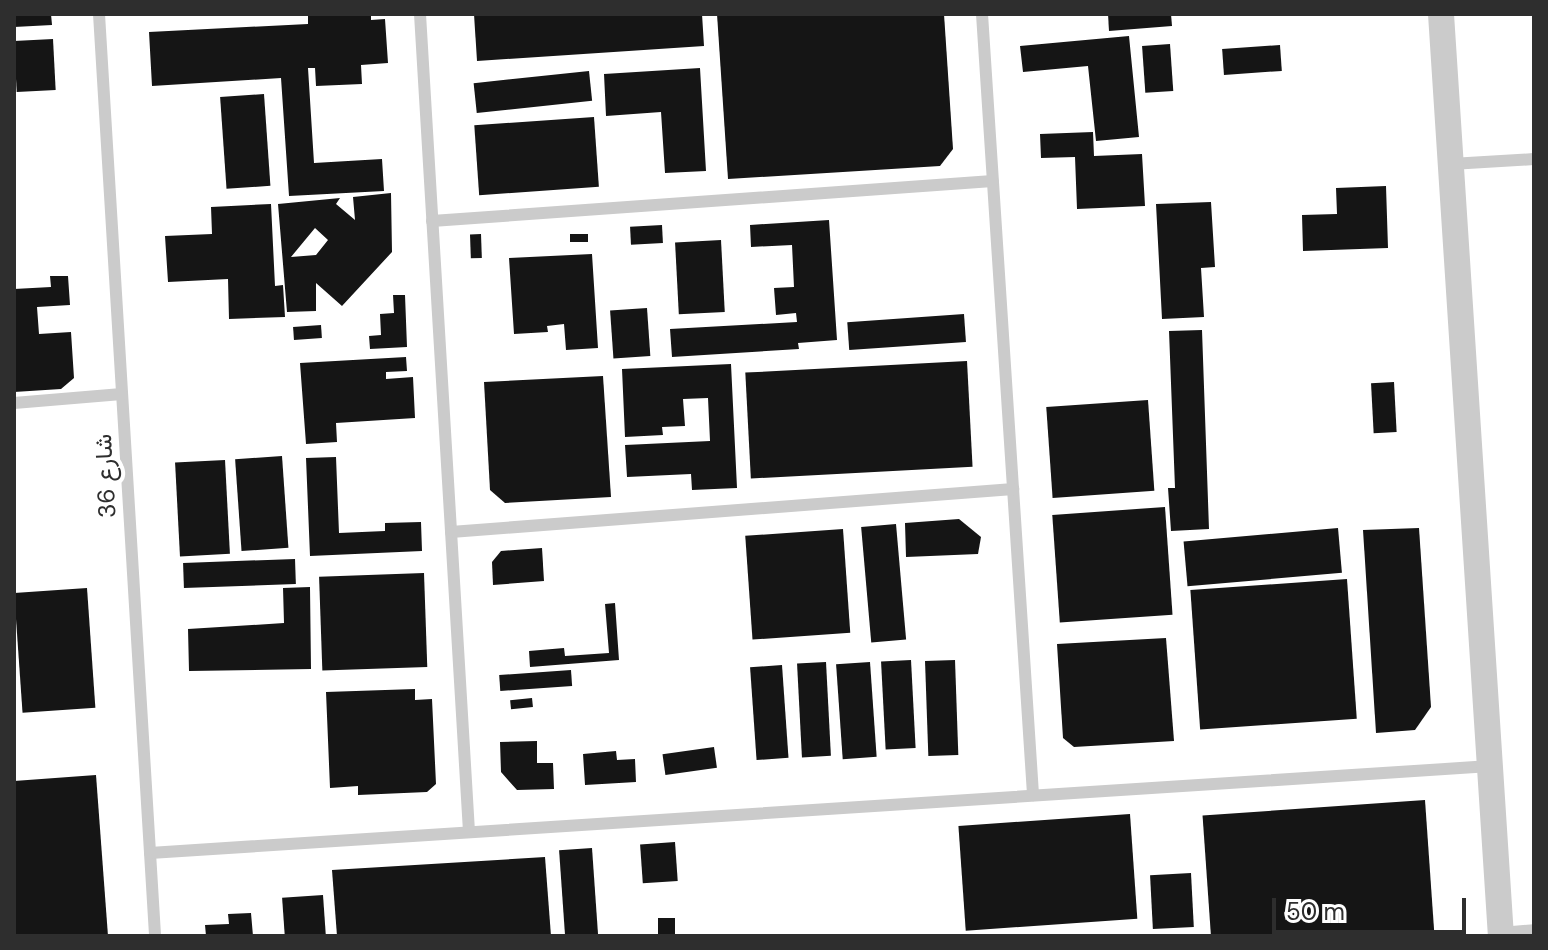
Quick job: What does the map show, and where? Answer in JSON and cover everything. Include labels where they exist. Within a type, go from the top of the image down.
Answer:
[{"type":"street","points":[[1441,14],[1501,934]]},
{"type":"lane","name":"شارع 36","points":[[99,14],[155,936]]},
{"type":"lane","points":[[420,14],[469,831]]},
{"type":"lane","points":[[982,14],[1033,795]]},
{"type":"lane","points":[[1451,164],[1534,159]]},
{"type":"lane","points":[[432,221],[993,181]]},
{"type":"lane","points":[[14,403],[122,394]]},
{"type":"lane","points":[[451,532],[1013,489]]},
{"type":"lane","points":[[150,853],[1490,766]]},
{"type":"lane","points":[[1501,934],[1534,930]]},
{"type":"building","points":[[14,14],[51,14],[52,25],[14,27]]},
{"type":"building","points":[[308,14],[371,14],[371,20],[385,19],[388,63],[361,65],[362,84],[316,86],[315,68],[308,68],[314,163],[382,159],[384,191],[289,196],[281,78],[152,86],[149,32],[308,24]]},
{"type":"building","points":[[474,14],[702,14],[704,46],[477,61]]},
{"type":"building","points":[[717,14],[944,14],[953,149],[940,166],[728,179]]},
{"type":"building","points":[[1108,14],[1171,14],[1172,26],[1109,31]]},
{"type":"building","points":[[1129,36],[1139,137],[1096,141],[1088,66],[1023,72],[1020,46]]},
{"type":"building","points":[[53,39],[56,90],[17,92],[14,41]]},
{"type":"building","points":[[1170,44],[1173,91],[1145,93],[1142,46]]},
{"type":"building","points":[[1280,45],[1282,71],[1224,75],[1222,49]]},
{"type":"building","points":[[700,68],[706,171],[665,173],[661,112],[606,116],[604,74]]},
{"type":"building","points":[[589,71],[592,101],[477,113],[474,83]]},
{"type":"building","points":[[264,94],[270,186],[227,189],[220,97]]},
{"type":"building","points":[[594,117],[599,187],[479,195],[474,125]]},
{"type":"building","points":[[1093,132],[1094,156],[1142,154],[1145,206],[1077,209],[1075,157],[1041,158],[1040,134]]},
{"type":"building","points":[[1386,186],[1388,248],[1303,251],[1302,215],[1337,214],[1336,188]]},
{"type":"building","points":[[391,193],[392,252],[342,306],[316,283],[316,311],[287,312],[278,204],[340,198],[336,204],[355,220],[353,197]],"holes":[[[315,228],[328,240],[316,255],[291,257]]]},
{"type":"building","points":[[1211,202],[1215,267],[1201,268],[1204,317],[1162,319],[1156,204]]},
{"type":"building","points":[[271,204],[275,286],[283,285],[285,317],[229,319],[228,279],[168,282],[165,236],[212,234],[211,207]]},
{"type":"building","points":[[829,220],[837,340],[798,343],[799,349],[672,357],[670,329],[797,322],[796,313],[776,315],[774,288],[794,287],[792,245],[751,247],[750,225]]},
{"type":"building","points":[[662,225],[663,243],[631,245],[630,227]]},
{"type":"building","points":[[470,234],[481,234],[482,258],[471,258]]},
{"type":"building","points":[[570,234],[588,234],[588,242],[570,242]]},
{"type":"building","points":[[721,240],[725,312],[679,314],[675,242]]},
{"type":"building","points":[[592,254],[598,348],[566,350],[564,324],[547,326],[548,332],[514,334],[509,258]]},
{"type":"building","points":[[50,276],[68,276],[70,305],[37,307],[39,334],[71,332],[74,378],[61,389],[14,392],[14,289],[51,287]]},
{"type":"building","points":[[393,295],[405,295],[407,347],[370,349],[369,336],[381,335],[380,314],[394,313]]},
{"type":"building","points":[[647,308],[650,356],[613,358],[610,311]]},
{"type":"building","points":[[964,314],[966,342],[849,350],[847,322]]},
{"type":"building","points":[[321,325],[322,338],[294,340],[293,327]]},
{"type":"building","points":[[1202,330],[1209,529],[1171,531],[1168,488],[1175,488],[1169,331]]},
{"type":"building","points":[[406,357],[407,371],[386,372],[386,379],[413,377],[415,418],[336,423],[337,442],[306,444],[300,363]]},
{"type":"building","points":[[967,361],[973,467],[751,478],[745,373]]},
{"type":"building","points":[[731,364],[737,488],[692,490],[691,474],[627,477],[625,445],[710,441],[708,398],[683,399],[685,426],[662,427],[663,435],[625,437],[622,369]]},
{"type":"building","points":[[603,376],[611,497],[505,503],[490,490],[484,382]]},
{"type":"building","points":[[1394,382],[1397,432],[1374,433],[1371,383]]},
{"type":"building","points":[[1148,400],[1154,491],[1053,498],[1046,407]]},
{"type":"building","points":[[282,456],[288,548],[242,551],[235,459]]},
{"type":"building","points":[[336,457],[339,533],[385,531],[385,523],[421,522],[422,551],[310,556],[306,458]]},
{"type":"building","points":[[225,460],[230,554],[180,556],[175,463]]},
{"type":"building","points":[[1165,507],[1173,615],[1060,623],[1052,515]]},
{"type":"building","points":[[959,519],[981,537],[978,554],[906,557],[905,523]]},
{"type":"building","points":[[896,524],[906,640],[871,643],[861,527]]},
{"type":"building","points":[[1338,528],[1342,573],[1188,586],[1184,542]]},
{"type":"building","points":[[1419,528],[1431,707],[1415,730],[1376,733],[1363,530]]},
{"type":"building","points":[[843,529],[850,633],[752,640],[745,536]]},
{"type":"building","points":[[542,548],[544,581],[493,585],[492,562],[501,551]]},
{"type":"building","points":[[295,559],[296,584],[184,588],[183,563]]},
{"type":"building","points":[[424,573],[427,667],[322,671],[319,577]]},
{"type":"building","points":[[1347,579],[1357,719],[1200,730],[1190,590]]},
{"type":"building","points":[[310,587],[311,669],[189,671],[188,629],[284,623],[283,588]]},
{"type":"building","points":[[87,588],[95,708],[23,713],[14,593]]},
{"type":"building","points":[[615,603],[619,660],[530,667],[529,651],[564,648],[565,656],[609,653],[605,604]]},
{"type":"building","points":[[1166,638],[1174,741],[1074,747],[1063,738],[1057,644]]},
{"type":"building","points":[[911,660],[916,748],[886,749],[881,662]]},
{"type":"building","points":[[955,660],[958,755],[928,756],[925,661]]},
{"type":"building","points":[[826,662],[831,756],[802,757],[797,664]]},
{"type":"building","points":[[870,662],[877,757],[843,759],[836,664]]},
{"type":"building","points":[[782,665],[788,758],[757,760],[750,667]]},
{"type":"building","points":[[571,670],[572,686],[500,691],[499,675]]},
{"type":"building","points":[[415,689],[415,700],[432,699],[436,784],[427,792],[358,795],[358,786],[330,788],[326,692]]},
{"type":"building","points":[[532,698],[533,707],[511,709],[510,700]]},
{"type":"building","points":[[537,741],[537,763],[553,763],[554,789],[517,790],[501,772],[500,742]]},
{"type":"building","points":[[714,747],[717,768],[665,775],[663,754]]},
{"type":"building","points":[[616,751],[617,760],[635,759],[636,782],[585,785],[583,754]]},
{"type":"building","points":[[96,775],[108,936],[14,936],[14,781]]},
{"type":"building","points":[[1425,800],[1434,936],[1211,936],[1203,816]]},
{"type":"building","points":[[1130,814],[1137,919],[966,931],[958,826]]},
{"type":"building","points":[[675,842],[678,881],[643,883],[640,844]]},
{"type":"building","points":[[592,848],[598,936],[565,936],[559,850]]},
{"type":"building","points":[[545,857],[551,936],[337,936],[332,870]]},
{"type":"building","points":[[1191,873],[1194,927],[1153,929],[1150,875]]},
{"type":"building","points":[[323,895],[326,936],[285,936],[282,898]]},
{"type":"building","points":[[251,913],[253,936],[206,936],[205,925],[229,924],[228,914]]},
{"type":"building","points":[[658,918],[675,918],[675,936],[658,936]]}]
